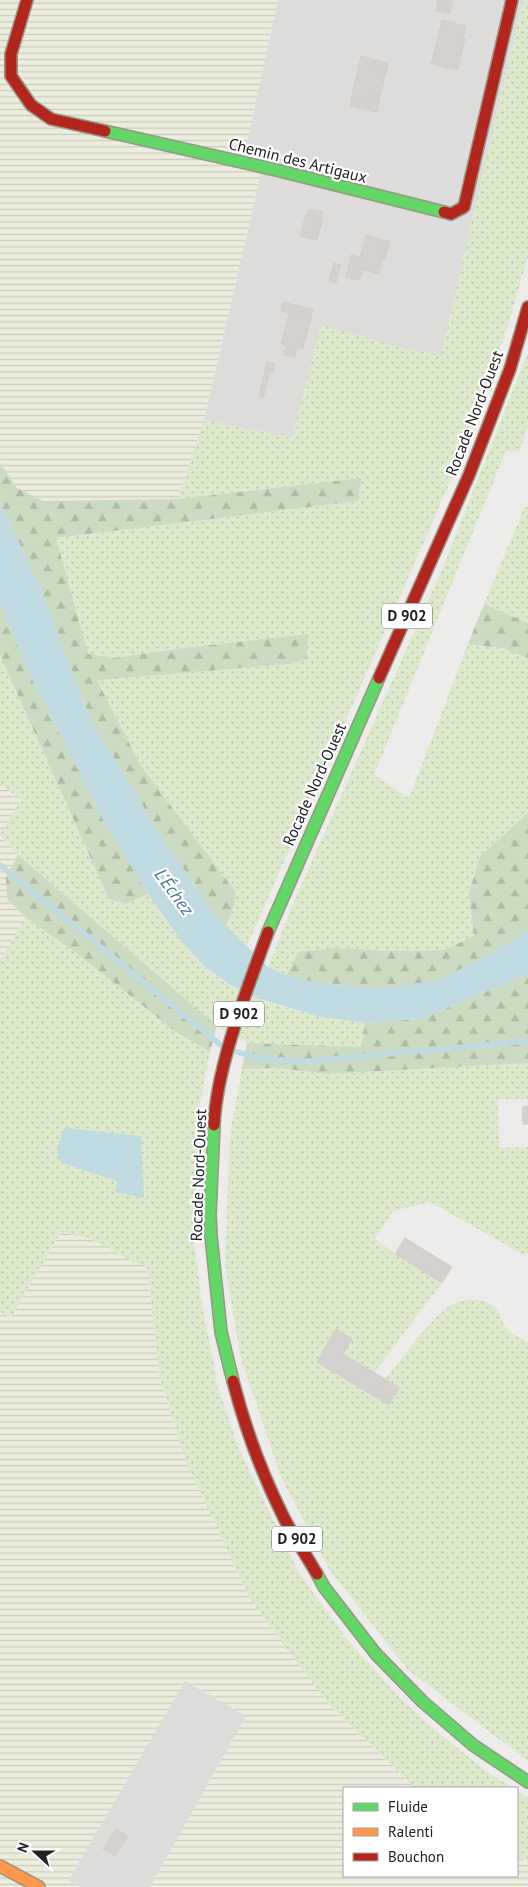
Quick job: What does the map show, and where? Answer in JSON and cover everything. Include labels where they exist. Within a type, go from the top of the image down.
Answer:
[{"type":"main road","name":"Chemin des Artigaux","points":[[27,0],[11,54],[11,76],[31,105],[51,119],[266,168],[452,214],[464,208],[512,0]]},
{"type":"main road","name":"Rocade Nord-Ouest","points":[[528,307],[510,369],[469,475],[272,920],[242,1004],[225,1064],[215,1112],[211,1175],[211,1228],[221,1332],[243,1419],[284,1517],[324,1587],[376,1654],[423,1702],[473,1745],[528,1782]]},
{"type":"main road","points":[[0,1866],[39,1887]]},
{"type":"shaded area","points":[[0,0],[278,0],[245,153],[264,160],[204,420],[178,499],[43,501],[17,488],[0,463]]},
{"type":"shaded area","points":[[278,0],[523,0],[441,356],[407,349],[292,438],[204,420],[264,160],[244,153]]},
{"type":"shaded area","points":[[0,783],[21,800],[1,835],[18,855],[6,877],[7,899],[25,917],[0,961]]},
{"type":"shaded area","points":[[61,1232],[92,1239],[133,1262],[147,1266],[160,1378],[187,1464],[326,1701],[414,1787],[343,1787],[343,1877],[518,1877],[518,1857],[528,1863],[528,1887],[150,1887],[246,1716],[185,1681],[68,1881],[80,1887],[0,1887],[0,1312],[11,1317]]},
{"type":"shaded area","points":[[185,1680],[247,1715],[150,1887],[80,1887],[68,1881]]},
{"type":"green space","points":[[523,0],[528,0],[528,257],[507,329],[457,466],[247,946],[226,926],[235,903],[235,891],[141,766],[97,679],[290,664],[309,634],[114,658],[87,654],[56,538],[357,501],[361,478],[178,499],[204,420],[292,438],[321,325],[407,349],[441,355]]},
{"type":"green space","points":[[528,352],[528,425],[520,451],[506,451],[374,775],[409,798],[468,644],[502,648],[528,658],[528,813],[480,856],[469,893],[474,936],[444,950],[388,951],[335,948],[298,952],[287,975],[268,967],[299,890],[444,565]]},
{"type":"green space","points":[[0,463],[17,488],[43,501],[178,499],[361,478],[358,501],[56,538],[88,654],[114,658],[309,634],[306,659],[290,664],[97,680],[141,766],[235,891],[235,903],[226,926],[218,918],[162,838],[90,718],[40,587],[0,503]]},
{"type":"green space","points":[[525,506],[528,507],[528,623],[484,604]]},
{"type":"green space","points":[[0,602],[29,673],[106,825],[148,894],[126,904],[109,899],[0,655]]},
{"type":"green space","points":[[484,604],[528,623],[528,658],[502,648],[468,644]]},
{"type":"green space","points":[[0,655],[109,899],[126,904],[148,894],[189,950],[221,980],[260,999],[280,1006],[302,1012],[365,1023],[361,1047],[247,1043],[217,1026],[18,855],[0,835],[21,800],[0,783]]},
{"type":"green space","points":[[528,813],[528,929],[504,946],[442,979],[386,989],[314,982],[287,975],[298,952],[335,948],[388,951],[444,950],[474,936],[469,893],[480,856]]},
{"type":"green space","points":[[18,855],[217,1026],[210,1052],[176,1032],[75,952],[25,917],[7,899],[6,877]]},
{"type":"green space","points":[[25,917],[75,952],[176,1032],[210,1052],[199,1108],[194,1243],[203,1309],[218,1387],[239,1449],[299,1573],[349,1642],[401,1699],[428,1724],[486,1771],[511,1787],[414,1787],[326,1701],[250,1599],[187,1464],[160,1378],[147,1266],[133,1262],[92,1239],[61,1232],[11,1317],[0,1312],[0,961]]},
{"type":"green space","points":[[528,974],[528,1063],[326,1074],[279,1068],[242,1069],[247,1043],[361,1047],[365,1023],[420,1019]]},
{"type":"green space","points":[[528,1063],[528,1099],[498,1100],[499,1148],[528,1147],[528,1253],[524,1255],[430,1202],[393,1211],[375,1239],[395,1254],[442,1283],[374,1373],[343,1354],[352,1339],[336,1329],[317,1362],[389,1405],[399,1388],[385,1379],[417,1339],[451,1305],[466,1300],[488,1303],[497,1310],[508,1330],[528,1343],[528,1761],[408,1670],[329,1569],[281,1477],[241,1359],[225,1265],[230,1133],[242,1069],[279,1068],[326,1074]]},
{"type":"green space","points":[[518,1792],[528,1798],[528,1863],[518,1857]]},
{"type":"water","name":"L'Échez","points":[[0,503],[40,587],[90,718],[162,838],[218,918],[268,967],[287,975],[314,982],[386,989],[442,979],[504,946],[528,929],[528,974],[420,1019],[365,1023],[317,1016],[257,998],[229,984],[205,967],[181,941],[148,894],[106,825],[29,673],[0,602]]},
{"type":"water","points":[[64,1128],[141,1136],[144,1198],[115,1192],[117,1181],[58,1160],[57,1149]]},
{"type":"building","points":[[438,0],[453,1],[451,10],[437,7]]},
{"type":"building","points":[[437,7],[451,10],[450,14],[436,11]]},
{"type":"building","points":[[442,20],[466,26],[458,70],[431,64]]},
{"type":"building","points":[[361,56],[375,60],[374,66],[387,69],[380,96],[371,94],[369,103],[351,99]]},
{"type":"building","points":[[375,60],[388,63],[387,69],[374,66]]},
{"type":"building","points":[[371,94],[380,96],[377,112],[350,106],[351,99],[369,103]]},
{"type":"building","points":[[309,209],[323,212],[321,218],[308,214]]},
{"type":"building","points":[[306,214],[323,218],[317,240],[300,236]]},
{"type":"building","points":[[366,235],[387,241],[379,274],[357,268],[356,280],[346,277],[351,255],[360,257]]},
{"type":"building","points":[[387,241],[390,241],[385,259],[383,259]]},
{"type":"building","points":[[334,263],[341,265],[338,275],[331,273]]},
{"type":"building","points":[[357,268],[363,270],[360,280],[356,280]]},
{"type":"building","points":[[331,273],[338,275],[336,283],[329,281]]},
{"type":"building","points":[[283,302],[295,305],[293,314],[311,319],[303,349],[297,348],[295,358],[284,355],[286,345],[281,344],[289,313],[281,311]]},
{"type":"building","points":[[295,305],[313,309],[311,319],[293,314]]},
{"type":"building","points":[[267,362],[275,364],[273,372],[265,370]]},
{"type":"building","points":[[265,370],[270,372],[263,398],[259,397]]},
{"type":"building","points":[[528,1106],[528,1124],[523,1124],[522,1107]]},
{"type":"building","points":[[405,1238],[452,1267],[442,1283],[395,1254]]},
{"type":"building","points":[[336,1329],[352,1339],[343,1354],[385,1379],[381,1387],[378,1385],[372,1395],[317,1362]]},
{"type":"building","points":[[385,1379],[399,1388],[389,1405],[372,1395],[378,1385],[381,1387]]},
{"type":"building","points":[[116,1829],[128,1836],[115,1856],[103,1849]]},
{"type":"waterway","points":[[0,865],[222,1046]]},
{"type":"waterway","points":[[237,1052],[256,1057],[299,1062],[528,1041]]},
{"type":"traffic: fast","points":[[105,131],[276,170],[444,212]]},
{"type":"traffic: fast","points":[[268,932],[379,678]]},
{"type":"traffic: fast","points":[[214,1125],[210,1214],[211,1236],[221,1332],[233,1381]]},
{"type":"traffic: fast","points":[[317,1574],[324,1587],[376,1654],[423,1702],[473,1745],[528,1782]]},
{"type":"traffic: slow","points":[[0,1866],[39,1887]]},
{"type":"traffic: jam","points":[[27,0],[11,54],[11,76],[31,105],[51,119],[105,131]]},
{"type":"traffic: jam","points":[[444,212],[451,214],[464,207],[512,0]]},
{"type":"traffic: jam","points":[[379,678],[469,475],[510,369],[528,307]]},
{"type":"traffic: jam","points":[[214,1125],[216,1102],[227,1052],[242,1002],[268,932]]},
{"type":"traffic: jam","points":[[233,1381],[243,1416],[268,1485],[288,1525],[317,1574]]}]
